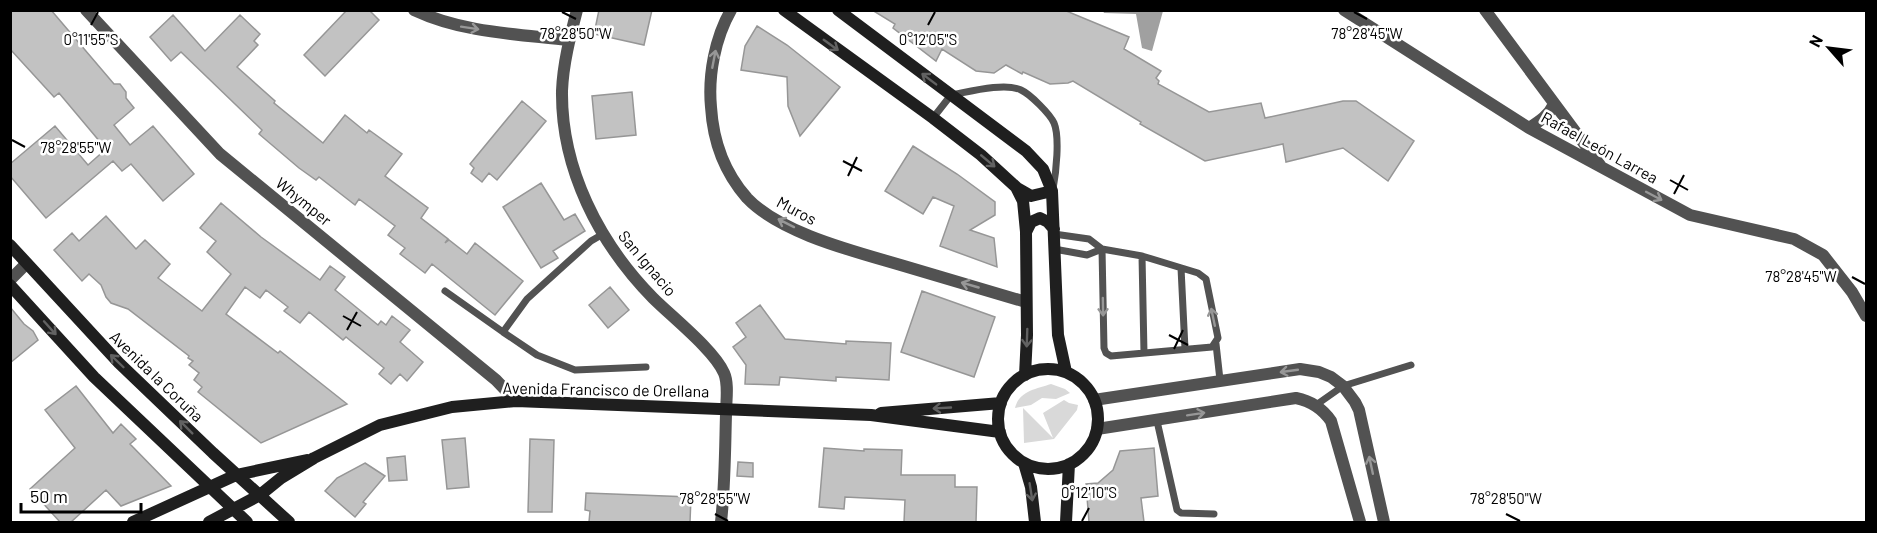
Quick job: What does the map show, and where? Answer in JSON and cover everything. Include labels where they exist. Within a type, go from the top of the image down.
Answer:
[{"type":"main road","points":[[784,10],[933,118],[988,161],[1016,187],[1031,196],[1053,191]]},
{"type":"main road","points":[[838,10],[1036,160],[1049,180],[1053,191],[1058,335],[1066,372]]},
{"type":"main road","points":[[1016,187],[1023,201],[1026,232],[1025,375]]},
{"type":"main road","points":[[1026,232],[1031,222],[1040,218],[1048,222],[1054,232]]},
{"type":"main road","name":"Avenida la Coruña","points":[[10,245],[112,356],[236,475],[289,522]]},
{"type":"main road","points":[[10,282],[94,377],[248,522]]},
{"type":"main road","points":[[1052,369],[1066,372],[1082,383],[1094,399],[1097,409],[1097,429],[1091,444],[1082,456],[1069,464],[1041,469],[1024,463],[1009,450],[1000,432],[998,413],[1006,392],[1014,382],[1038,370],[1052,369]]},
{"type":"main road","name":"Avenida Francisco de Orellana","points":[[209,522],[260,495],[281,478],[314,459],[380,425],[452,407],[516,401],[726,408],[871,415],[1000,432]]},
{"type":"main road","name":"Avenida Francisco de Orellana","points":[[871,415],[1001,403]]},
{"type":"main road","name":"Avenida Francisco de Orellana","points":[[133,522],[236,475],[268,466],[314,459]]},
{"type":"main road","points":[[1024,463],[1031,488],[1035,522]]},
{"type":"main road","points":[[1066,522],[1069,464]]},
{"type":"street","name":"Whymper","points":[[86,10],[220,154],[495,380],[516,401]]},
{"type":"street","points":[[414,10],[433,19],[464,27],[569,40]]},
{"type":"street","name":"San Ignacio","points":[[577,10],[569,40],[562,91],[565,129],[579,185],[603,234],[619,258],[650,295],[708,351],[720,366],[726,379],[724,492],[721,522]]},
{"type":"street","name":"Muros","points":[[731,10],[719,36],[714,56],[710,96],[711,119],[716,142],[727,169],[748,198],[769,215],[819,240],[1026,302]]},
{"type":"street","name":"Rafael León Larrea","points":[[1344,10],[1529,128],[1690,215],[1794,239],[1823,255],[1852,292],[1866,315]]},
{"type":"street","points":[[1485,10],[1603,168]]},
{"type":"street","points":[[1529,128],[1542,119],[1554,104]]},
{"type":"street","points":[[10,282],[26,264]]},
{"type":"street","points":[[1094,399],[1300,369],[1319,372],[1343,386],[1359,410],[1384,522]]},
{"type":"street","points":[[1097,429],[1296,398],[1316,405],[1327,416],[1334,429],[1360,522]]},
{"type":"lane","points":[[933,118],[951,95],[999,88],[1020,89],[1036,102],[1054,123],[1057,165],[1053,191]]},
{"type":"lane","points":[[1054,232],[1089,239],[1102,249],[1143,256],[1198,273],[1206,279],[1218,338],[1216,344],[1220,380]]},
{"type":"lane","points":[[503,332],[526,299],[591,241],[603,234]]},
{"type":"lane","points":[[1054,249],[1087,255],[1102,249]]},
{"type":"lane","points":[[1102,249],[1104,348],[1106,353],[1111,356],[1216,344]]},
{"type":"lane","points":[[1143,256],[1144,353]]},
{"type":"lane","points":[[1182,268],[1185,349]]},
{"type":"lane","points":[[446,291],[537,355],[575,370],[646,367]]},
{"type":"lane","points":[[1316,405],[1343,386],[1411,365]]},
{"type":"lane","points":[[1157,421],[1177,510],[1181,513],[1214,514]]},
{"type":"shaded area","points":[[1103,11],[1163,11],[1152,51],[1142,48],[1136,14],[1104,13]]},
{"type":"shaded area","points":[[1051,384],[1070,393],[1056,399],[1042,398],[1031,405],[1015,408],[1024,394]]},
{"type":"shaded area","points":[[1064,400],[1078,405],[1077,410],[1054,439],[1024,443],[1023,408],[1053,438],[1043,413]]},
{"type":"building","points":[[10,10],[51,10],[114,84],[120,84],[126,92],[126,98],[134,108],[114,125],[130,145],[153,126],[194,174],[163,201],[131,164],[122,171],[113,161],[46,218],[10,176],[10,164],[55,126],[88,165],[106,149],[59,93],[54,97],[10,49]]},
{"type":"building","points":[[347,10],[369,10],[379,20],[325,76],[304,55]]},
{"type":"building","points":[[599,10],[652,10],[644,45],[594,34]]},
{"type":"building","points":[[872,10],[1064,10],[1129,37],[1124,49],[1161,71],[1156,78],[1159,81],[1158,84],[1209,112],[1261,103],[1265,118],[1343,101],[1356,101],[1414,141],[1388,181],[1343,148],[1286,162],[1283,144],[1205,161],[1140,124],[1141,122],[1073,81],[1050,84],[1023,72],[1022,74],[1006,65],[994,73],[976,71],[942,49],[936,61],[893,28],[895,24]]},
{"type":"building","points":[[173,15],[205,51],[240,15],[260,34],[254,41],[258,45],[237,67],[275,101],[274,103],[323,143],[345,115],[367,133],[369,130],[402,154],[385,176],[428,208],[421,218],[448,239],[445,243],[449,240],[467,254],[475,243],[523,281],[495,315],[432,264],[425,273],[400,254],[405,248],[388,235],[395,226],[359,199],[355,205],[319,177],[316,180],[299,168],[259,134],[262,130],[181,52],[171,61],[150,37]]},
{"type":"building","points":[[757,26],[787,45],[840,87],[800,136],[788,106],[787,77],[741,70],[745,46]]},
{"type":"building","points":[[632,92],[636,135],[596,139],[592,96]]},
{"type":"building","points":[[522,101],[546,121],[497,180],[489,173],[482,182],[471,173],[474,168],[470,164]]},
{"type":"building","points":[[913,146],[995,202],[995,215],[970,230],[994,238],[997,267],[940,246],[954,206],[933,197],[923,214],[885,191]]},
{"type":"building","points":[[541,183],[564,220],[575,214],[585,231],[553,251],[558,258],[541,268],[503,207]]},
{"type":"building","points":[[221,203],[261,237],[320,280],[330,266],[345,277],[335,290],[378,325],[381,321],[386,325],[392,316],[410,330],[400,342],[423,362],[407,381],[400,374],[391,384],[379,374],[384,368],[346,337],[343,340],[309,312],[300,323],[284,311],[288,307],[266,290],[260,298],[245,287],[226,314],[278,353],[280,351],[347,404],[261,443],[198,392],[202,387],[194,380],[199,373],[189,365],[193,361],[188,358],[189,356],[128,309],[111,303],[101,285],[89,274],[82,281],[54,250],[72,233],[79,241],[106,216],[136,249],[145,240],[170,264],[158,278],[202,311],[231,274],[207,252],[216,241],[200,228]]},
{"type":"building","points":[[610,287],[629,310],[608,328],[589,305]]},
{"type":"building","points":[[922,291],[995,317],[974,377],[901,352]]},
{"type":"building","points":[[760,305],[785,339],[846,344],[846,341],[891,343],[889,380],[836,377],[836,381],[780,377],[779,385],[745,384],[746,365],[733,347],[746,337],[736,323]]},
{"type":"building","points":[[10,307],[33,331],[38,340],[10,363]]},
{"type":"building","points":[[76,386],[113,433],[121,424],[136,439],[130,444],[171,486],[121,506],[106,490],[71,522],[60,522],[30,489],[75,448],[45,410]]},
{"type":"building","points":[[465,438],[469,487],[447,489],[442,440]]},
{"type":"building","points":[[530,439],[554,440],[552,512],[528,512]]},
{"type":"building","points":[[824,448],[864,451],[864,449],[902,450],[901,475],[955,475],[955,487],[977,487],[976,522],[904,522],[905,500],[845,497],[844,509],[819,507]]},
{"type":"building","points":[[1154,448],[1158,496],[1141,498],[1144,522],[1089,522],[1086,484],[1098,483],[1113,470],[1120,451]]},
{"type":"building","points":[[405,456],[407,480],[389,481],[387,458]]},
{"type":"building","points":[[738,462],[753,463],[753,477],[737,476]]},
{"type":"building","points":[[365,463],[385,476],[363,502],[366,504],[355,517],[325,491],[337,478]]},
{"type":"building","points":[[586,493],[691,497],[690,522],[589,522],[590,511],[585,510]]}]
